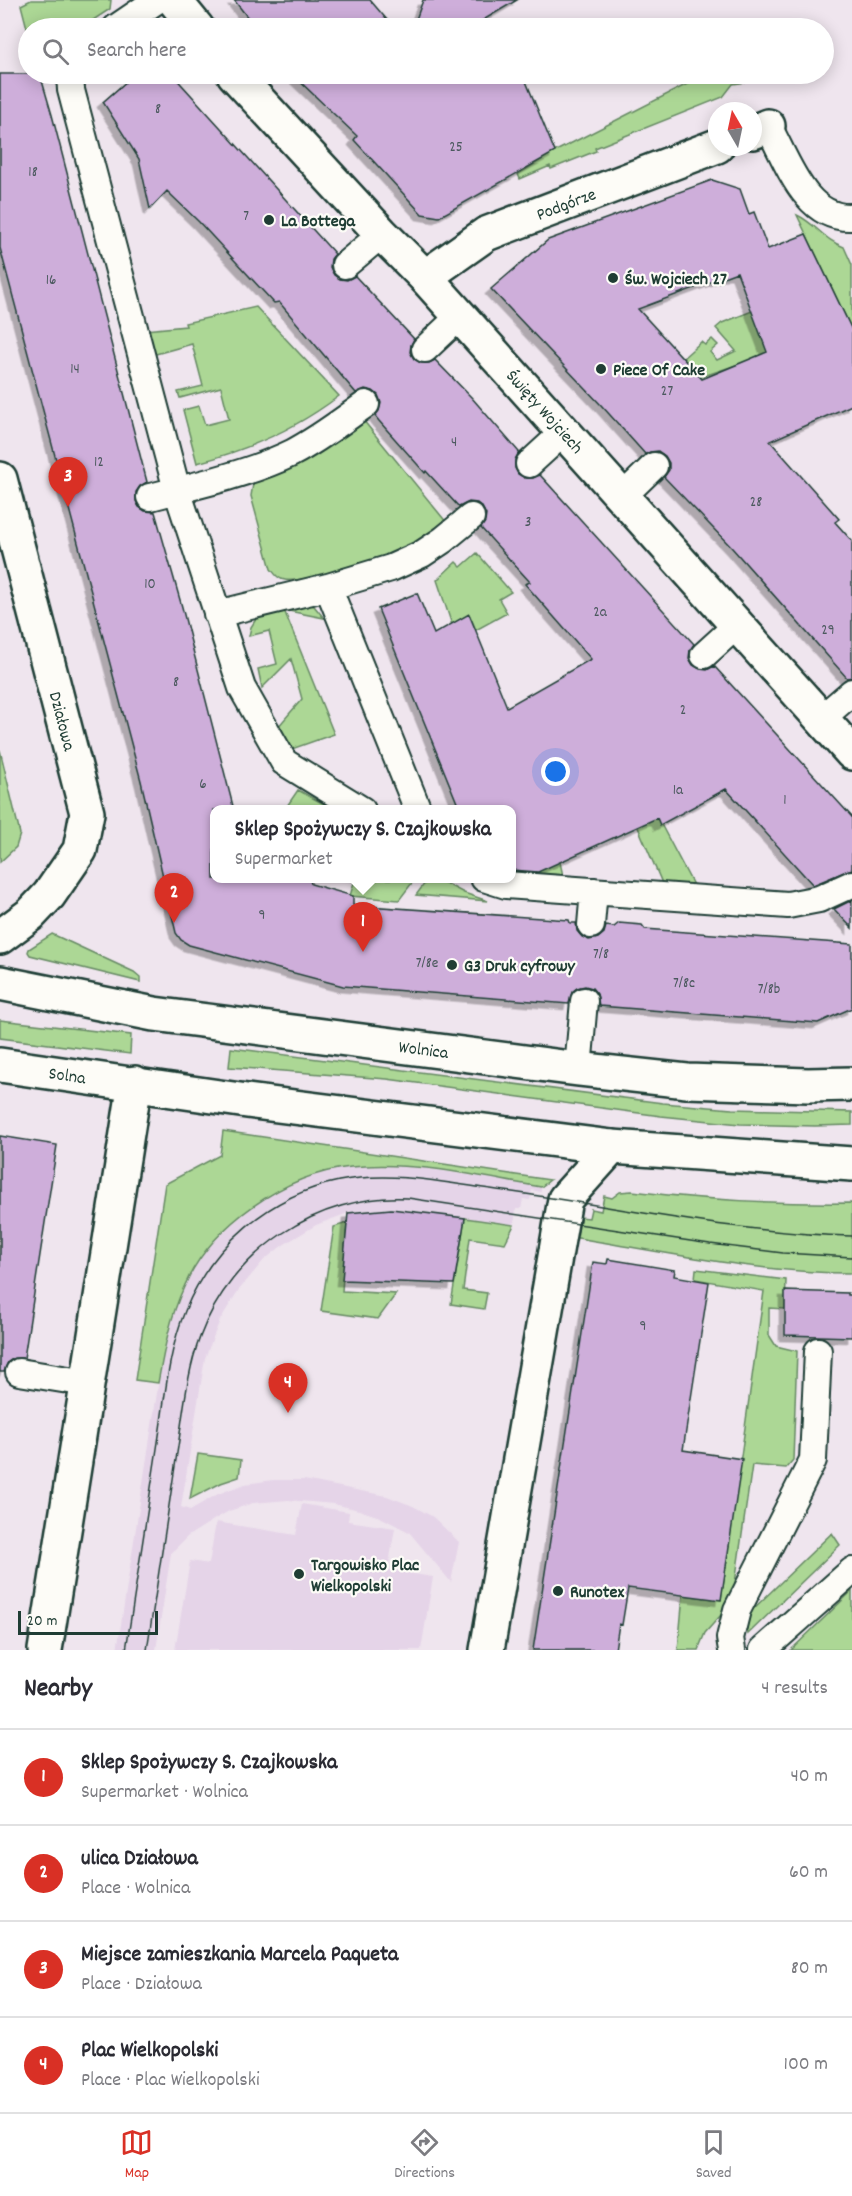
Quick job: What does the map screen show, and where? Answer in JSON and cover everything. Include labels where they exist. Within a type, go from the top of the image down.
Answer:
[{"type":"street","points":[[174,0],[189,18]]},
{"type":"street","name":"Święty Wojciech","points":[[243,84],[382,234],[425,277],[852,753]]},
{"type":"street","name":"Podgórze","points":[[425,277],[486,234],[708,149]]},
{"type":"street","name":"Działowa","points":[[0,479],[87,813],[81,850],[56,886],[31,914],[0,937]]},
{"type":"street","name":"Wolnica","points":[[0,983],[154,1014],[578,1069],[687,1081],[808,1085],[852,1083]]},
{"type":"street","name":"Solna","points":[[0,1065],[135,1083]]},
{"type":"street","points":[[45,1650],[135,1083],[247,1101],[612,1147],[852,1164]]},
{"type":"street","points":[[487,1650],[565,1199],[612,1147]]},
{"type":"lane","points":[[131,18],[157,0]]},
{"type":"lane","points":[[71,84],[177,490],[242,688],[284,762],[354,805]]},
{"type":"lane","points":[[762,130],[813,203],[825,212],[845,218],[852,217]]},
{"type":"lane","points":[[345,265],[382,234]]},
{"type":"lane","points":[[425,349],[460,316]]},
{"type":"lane","points":[[150,497],[230,476],[291,454],[325,434],[366,404]]},
{"type":"lane","points":[[529,464],[564,432]]},
{"type":"lane","points":[[623,496],[654,466]]},
{"type":"lane","points":[[217,614],[328,587],[391,568],[422,554],[471,517]]},
{"type":"lane","points":[[328,587],[416,805]]},
{"type":"lane","points":[[704,655],[737,625]]},
{"type":"lane","points":[[822,718],[852,692]]},
{"type":"lane","points":[[499,883],[788,905],[819,899],[852,884]]},
{"type":"lane","points":[[591,925],[594,891]]},
{"type":"lane","points":[[578,1069],[584,1001]]},
{"type":"lane","points":[[732,1650],[730,1638],[737,1610],[813,1460],[818,1352]]},
{"type":"lane","points":[[19,1372],[87,1383]]},
{"type":"lane","points":[[763,1650],[852,1571]]},
{"type":"shaded area","points":[[352,1167],[425,1168],[541,1187],[541,1192],[532,1190],[530,1200],[523,1199],[521,1209],[516,1209],[514,1225],[406,1210],[348,1213],[316,1225],[283,1245],[264,1260],[238,1291],[220,1320],[205,1358],[181,1507],[190,1510],[218,1494],[245,1484],[273,1480],[304,1480],[387,1496],[433,1517],[459,1542],[451,1582],[409,1532],[380,1517],[334,1504],[288,1500],[253,1503],[229,1511],[215,1519],[188,1536],[171,1553],[156,1650],[117,1650],[164,1348],[172,1314],[185,1284],[206,1250],[230,1226],[255,1205],[283,1187],[319,1173]]},
{"type":"shaded area","name":"Targowisko Plac Wielkopolski","points":[[302,1504],[349,1512],[348,1521],[395,1528],[388,1570],[433,1577],[421,1650],[175,1650],[190,1561],[209,1564],[216,1522],[296,1535]]},
{"type":"green space","points":[[31,0],[111,0],[110,9],[96,18],[24,18],[21,5]]},
{"type":"green space","points":[[687,84],[733,84],[723,97],[595,148],[596,151],[551,169],[550,166],[520,179],[518,174],[554,152]]},
{"type":"green space","points":[[797,215],[831,241],[844,247],[852,265],[852,358],[736,365],[698,378],[699,374],[683,358],[701,342],[705,345],[712,339],[718,345],[710,352],[717,360],[736,351],[716,328],[722,323],[752,311],[851,328]]},
{"type":"green space","points":[[256,307],[339,396],[323,408],[271,437],[235,452],[197,463],[183,410],[199,406],[205,425],[229,419],[221,387],[180,398],[178,392],[203,386],[192,344],[152,355],[145,330],[186,326],[185,323]]},
{"type":"green space","points":[[363,420],[447,523],[421,541],[384,559],[305,578],[280,579],[271,569],[251,496],[253,484],[260,476]]},
{"type":"green space","points":[[477,553],[511,592],[499,599],[507,613],[476,630],[470,616],[452,625],[437,580],[456,562],[461,567]]},
{"type":"green space","points":[[303,603],[314,606],[324,618],[284,610],[334,734],[292,749],[277,728],[302,699],[291,659],[262,688],[258,669],[277,664],[269,631],[249,636],[251,627],[258,616]]},
{"type":"green space","points":[[0,750],[20,834],[16,847],[0,862]]},
{"type":"green space","points":[[635,775],[693,885],[662,883],[619,783]]},
{"type":"green space","points":[[298,790],[326,805],[288,805]]},
{"type":"green space","points":[[549,837],[560,862],[563,876],[516,873],[516,852]]},
{"type":"green space","points":[[354,883],[412,883],[399,900],[350,896]]},
{"type":"green space","points":[[425,883],[445,883],[464,893],[488,901],[416,895]]},
{"type":"green space","points":[[52,934],[134,972],[140,977],[140,982],[30,955],[29,949]]},
{"type":"green space","points":[[0,1020],[131,1035],[130,1054],[0,1038]]},
{"type":"green space","points":[[231,1048],[663,1103],[732,1109],[852,1112],[852,1125],[740,1124],[661,1116],[387,1079],[229,1067]]},
{"type":"green space","points":[[223,1131],[550,1180],[541,1187],[447,1171],[375,1165],[326,1172],[301,1180],[276,1192],[253,1206],[231,1224],[196,1264],[184,1287],[171,1322],[158,1383],[135,1380],[165,1184],[220,1155]]},
{"type":"green space","points":[[632,1191],[742,1201],[852,1203],[852,1273],[746,1266],[571,1237],[572,1230],[578,1231],[580,1217],[589,1218],[591,1209],[601,1211],[604,1196],[612,1198],[620,1192]]},
{"type":"green space","points":[[465,1218],[514,1225],[505,1243],[470,1238],[463,1290],[487,1293],[484,1309],[451,1304]]},
{"type":"green space","points":[[347,1223],[342,1291],[396,1294],[378,1319],[321,1311],[334,1227]]},
{"type":"green space","points":[[696,1269],[786,1280],[785,1309],[769,1308],[769,1335],[776,1346],[797,1351],[793,1460],[786,1468],[752,1465],[730,1605],[705,1633],[698,1650],[678,1650],[683,1595],[721,1600],[764,1291],[695,1279]]},
{"type":"green space","points":[[198,1454],[241,1460],[239,1477],[221,1483],[190,1499]]},
{"type":"green space","points":[[832,1533],[840,1545],[748,1634],[746,1624],[748,1614]]},
{"type":"green space","points":[[852,1591],[852,1650],[791,1650]]},
{"type":"building","points":[[234,0],[370,0],[385,18],[248,18]]},
{"type":"building","points":[[423,0],[517,0],[487,18],[417,18]]},
{"type":"building","points":[[0,74],[18,74],[18,84],[43,84],[147,482],[136,492],[136,501],[145,511],[155,512],[233,805],[210,805],[210,883],[311,883],[353,896],[353,905],[569,920],[570,923],[576,923],[577,931],[582,937],[589,940],[598,938],[604,933],[606,926],[614,927],[619,923],[642,925],[645,929],[852,944],[852,1008],[818,1023],[599,1006],[597,994],[592,988],[585,986],[572,992],[569,1004],[343,986],[189,945],[181,940],[176,933],[141,781],[0,248]]},
{"type":"building","points":[[124,84],[181,84],[335,254],[331,259],[330,267],[334,275],[347,280],[355,276],[414,339],[410,352],[414,359],[421,363],[435,360],[472,398],[519,452],[515,460],[518,474],[525,478],[540,475],[694,644],[689,658],[693,665],[707,670],[714,666],[852,817],[852,869],[813,885],[726,789],[660,825],[657,818],[538,872],[516,870],[516,805],[458,805],[378,609],[417,593],[434,634],[469,614],[507,707],[591,659],[525,584],[530,582],[481,528],[486,515],[482,507],[477,503],[469,502],[459,507],[379,421],[375,416],[381,403],[378,395],[365,389],[356,393],[279,302],[274,303],[167,191],[150,209],[139,159],[103,102]]},
{"type":"building","points":[[302,84],[527,84],[555,152],[439,217],[422,214],[354,140],[357,136]]},
{"type":"building","points":[[712,180],[740,189],[749,214],[754,212],[768,249],[806,234],[852,330],[852,405],[770,441],[839,519],[835,522],[852,541],[852,677],[847,678],[732,548],[664,477],[669,470],[669,463],[665,456],[658,451],[644,455],[601,405],[491,289],[548,240]],"holes":[[[737,272],[767,352],[702,379],[638,309]]]},
{"type":"building","points":[[852,900],[852,928],[834,909]]},
{"type":"building","points":[[0,1136],[57,1145],[24,1358],[14,1358],[8,1362],[4,1372],[0,1372]]},
{"type":"building","points":[[391,1209],[465,1218],[454,1284],[342,1280],[348,1213]]},
{"type":"building","points":[[608,1259],[675,1270],[674,1276],[709,1282],[683,1450],[742,1459],[721,1600],[628,1588],[615,1650],[533,1650],[593,1262],[607,1264]]},
{"type":"building","points":[[785,1291],[852,1295],[852,1337],[785,1335]]},
{"type":"tram line","points":[[126,1650],[168,1376],[179,1327],[196,1287],[210,1265],[227,1245],[267,1211],[289,1198],[339,1181],[401,1177],[548,1197],[721,1225],[852,1236]]},
{"type":"tram line","points":[[147,1650],[186,1394],[200,1337],[214,1306],[233,1279],[256,1254],[282,1234],[311,1217],[342,1206],[374,1199],[408,1198],[710,1244],[783,1253],[852,1257]]},
{"type":"place","name":"La Bottega","points":[[269,220]]},
{"type":"place","name":"Św. Wojciech 27","points":[[613,278]]},
{"type":"place","name":"Piece Of Cake","points":[[601,369]]},
{"type":"place","name":"Miejsce zamieszkania Marcela Paqueta","points":[[68,507]]},
{"type":"place","name":"ulica Działowa","points":[[174,923]]},
{"type":"place","name":"Sklep Spożywczy S. Czajkowska","points":[[363,952]]},
{"type":"place","name":"G3 Druk cyfrowy","points":[[452,965]]},
{"type":"place","name":"Plac Wielkopolski","points":[[288,1413]]},
{"type":"place","name":"Targowisko Plac Wielkopolski","points":[[299,1574]]},
{"type":"place","name":"Runotex","points":[[558,1591]]}]
